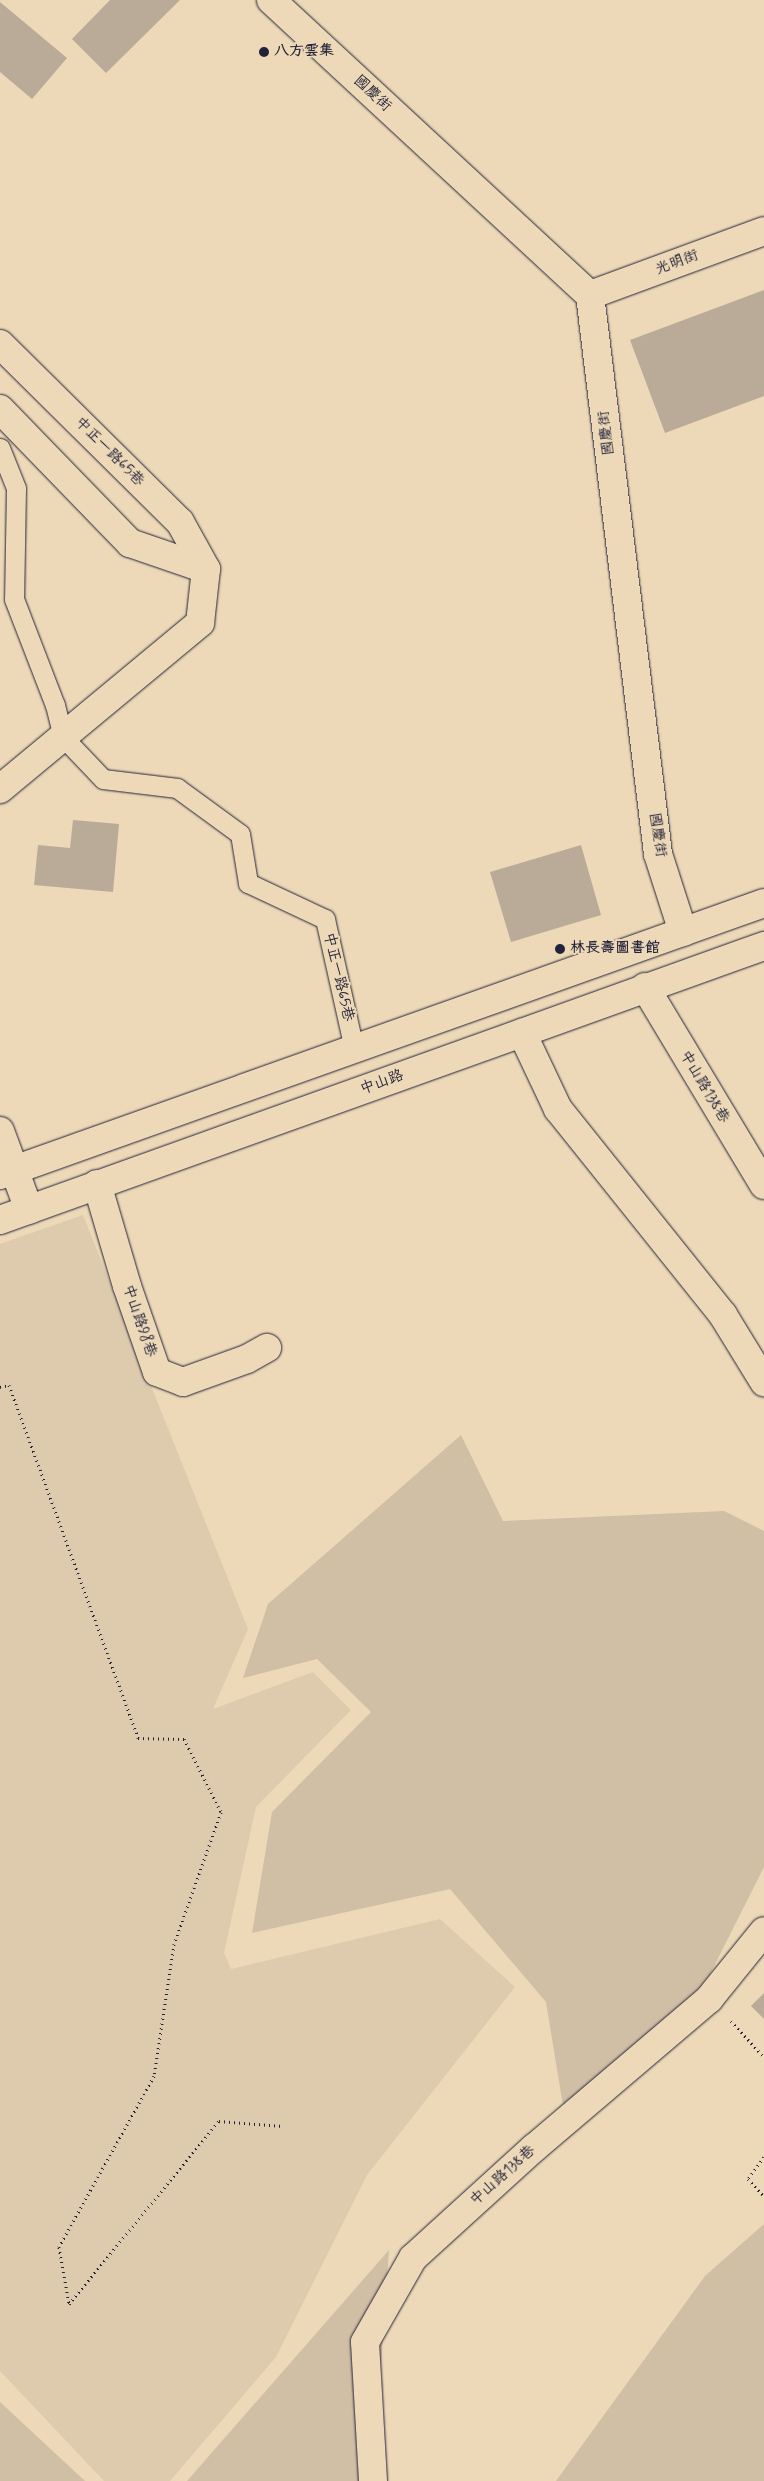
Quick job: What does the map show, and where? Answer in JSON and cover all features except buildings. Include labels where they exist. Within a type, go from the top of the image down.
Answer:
[{"type":"street","name":"國慶街","points":[[271,0],[590,295],[658,854],[683,932]]},
{"type":"street","name":"光明街","points":[[590,295],[764,231]]},
{"type":"street","name":"中正一路65巷","points":[[0,344],[180,522],[206,568]]},
{"type":"street","points":[[0,409],[130,543],[206,568],[200,623],[0,789]]},
{"type":"street","points":[[7,1172],[764,903]]},
{"type":"street","points":[[645,987],[683,932]]},
{"type":"street","name":"中山路","points":[[0,1220],[645,987],[764,946]]},
{"type":"street","name":"中山路138巷","points":[[645,987],[764,1186]]},
{"type":"street","points":[[522,1033],[558,1109],[723,1315],[764,1382]]},
{"type":"street","points":[[0,1131],[7,1172],[29,1210]]},
{"type":"street","name":"中山路98巷","points":[[97,1184],[127,1286],[157,1372],[183,1382],[247,1359],[267,1348]]},
{"type":"street","name":"中山路138巷","points":[[373,2481],[365,2342],[413,2258],[534,2148],[710,1999],[764,1931]]},
{"type":"lane","name":"中正一路65巷","points":[[0,448],[16,488],[14,599],[55,705],[63,737],[102,779],[177,788],[240,834],[248,883],[325,919],[354,1049]]},
{"type":"path","points":[[0,1387],[9,1385],[138,1738],[184,1739],[221,1812],[174,1944],[154,2076],[59,2246],[69,2304],[219,2121],[282,2126]]},
{"type":"path","points":[[710,1999],[764,2057]]},
{"type":"path","points":[[764,2157],[748,2179],[764,2196]]},
{"type":"shaded area","points":[[83,1215],[248,1629],[213,1709],[313,1672],[351,1710],[256,1807],[224,1953],[231,1969],[440,1919],[515,1987],[367,2175],[276,2357],[170,2481],[104,2481],[0,2371],[0,1244]]},
{"type":"shaded area","points":[[461,1435],[503,1521],[724,1511],[764,1531],[764,1867],[694,2006],[565,2118],[546,2002],[450,1889],[252,1933],[272,1812],[371,1712],[317,1659],[243,1678],[268,1604]]},
{"type":"shaded area","points":[[764,2224],[764,2481],[556,2481],[705,2276]]},
{"type":"shaded area","points":[[389,2250],[373,2481],[187,2481]]},
{"type":"shaded area","points":[[0,2402],[85,2481],[0,2481]]},
{"type":"place","name":"八方雲集","points":[[264,52]]},
{"type":"place","name":"林長壽圖書館","points":[[560,949]]}]
